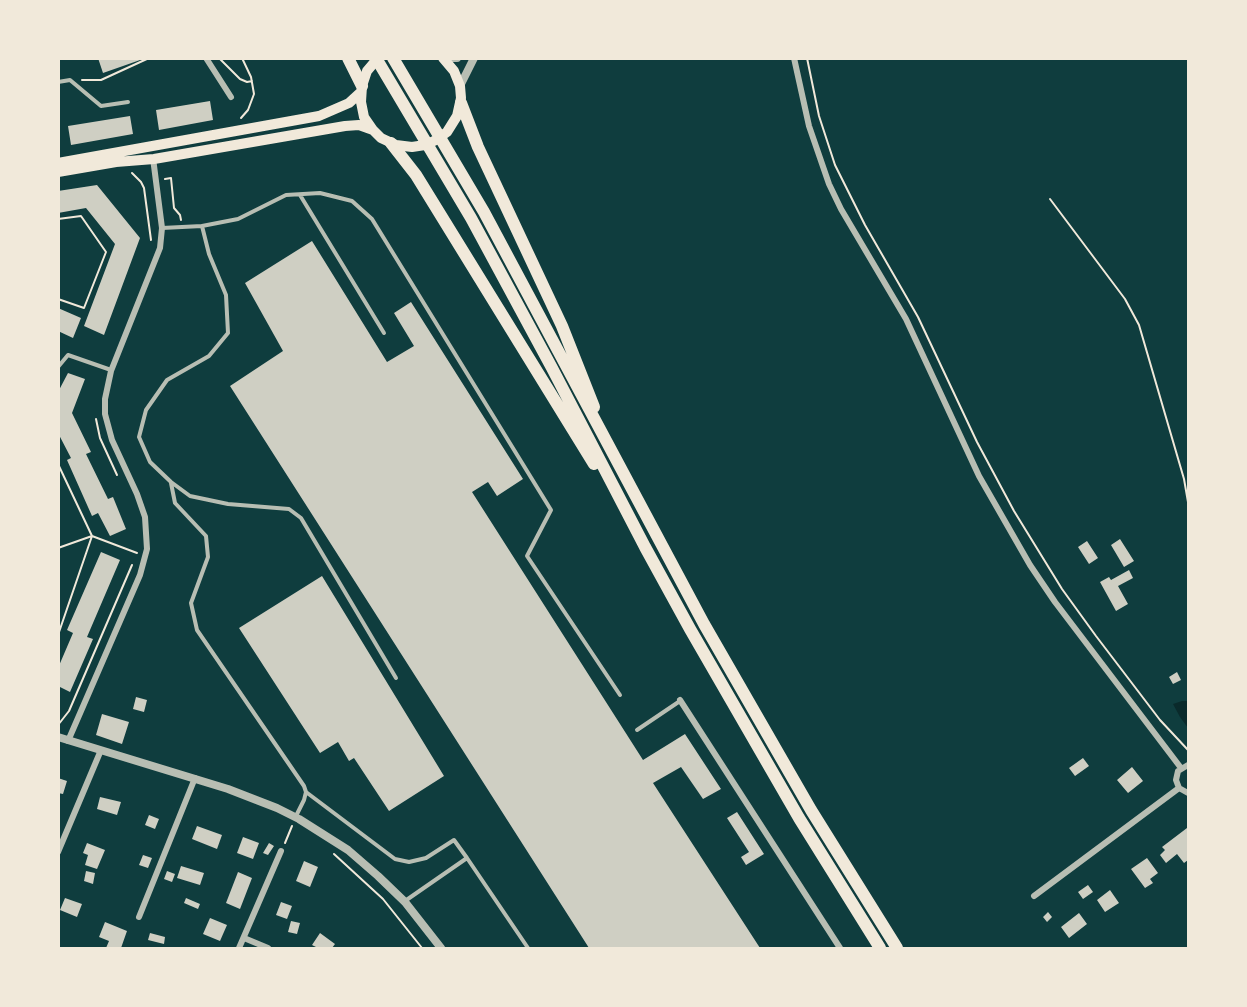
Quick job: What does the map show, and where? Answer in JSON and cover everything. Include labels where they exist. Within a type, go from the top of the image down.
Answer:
[{"type":"highway","points":[[348,58],[362,85]]},
{"type":"highway","points":[[377,58],[471,218],[645,547]]},
{"type":"highway","points":[[393,58],[484,212],[607,444],[753,710],[817,820],[897,948]]},
{"type":"highway","points":[[460,104],[585,378],[607,444]]},
{"type":"highway","points":[[391,143],[416,175],[645,547],[799,818],[880,948]]},
{"type":"main road","points":[[58,163],[319,116],[349,103],[377,58]]},
{"type":"main road","points":[[58,172],[116,162],[153,159],[358,125],[373,130],[391,143],[405,147],[418,147],[442,136],[454,122],[460,104],[460,86],[445,58]]},
{"type":"main road","points":[[362,85],[363,112],[373,130]]},
{"type":"street","points":[[206,58],[231,97]]},
{"type":"street","points":[[445,58],[457,58]]},
{"type":"street","points":[[460,86],[474,58]]},
{"type":"street","points":[[794,58],[809,126],[829,184],[841,209],[909,326],[979,476],[1030,565],[1055,602],[1167,750],[1185,767],[1176,780],[1179,788],[1188,793]]},
{"type":"street","points":[[68,741],[140,575],[146,555],[145,517],[108,428],[105,399],[111,371],[156,260],[162,228],[152,146]]},
{"type":"street","points":[[680,700],[840,948]]},
{"type":"street","points":[[58,737],[195,778],[256,799],[348,850],[405,902],[441,948]]},
{"type":"street","points":[[58,852],[101,750]]},
{"type":"street","points":[[139,917],[195,778]]},
{"type":"street","points":[[1034,896],[1179,788]]},
{"type":"street","points":[[239,948],[281,851]]},
{"type":"street","points":[[244,938],[268,948]]},
{"type":"lane","points":[[58,82],[70,80],[101,106],[128,102]]},
{"type":"lane","points":[[162,228],[202,226],[238,219],[286,195],[320,193],[352,201],[372,219],[551,510],[527,556],[620,695]]},
{"type":"lane","points":[[300,195],[384,333]]},
{"type":"lane","points":[[202,226],[208,254],[226,295],[228,333],[209,356],[167,380],[146,410],[139,437],[150,462],[190,496],[228,504],[289,508],[301,518],[396,678]]},
{"type":"lane","points":[[58,367],[68,355],[111,371]]},
{"type":"lane","points":[[171,482],[175,503],[206,536],[208,557],[191,603],[197,630],[306,792],[394,859],[409,862],[426,858],[454,840],[528,948]]},
{"type":"lane","points":[[637,730],[680,700]]},
{"type":"lane","points":[[294,822],[306,792]]},
{"type":"lane","points":[[405,902],[467,858]]},
{"type":"path","points":[[70,80],[101,80],[148,58]]},
{"type":"path","points":[[219,58],[240,79],[247,82],[252,81]]},
{"type":"path","points":[[240,119],[252,102],[254,94],[252,81],[242,58]]},
{"type":"path","points":[[807,58],[819,116],[839,174],[865,225],[918,317],[977,442],[1014,511],[1062,589],[1096,636],[1188,750]]},
{"type":"path","points":[[141,182],[171,178],[174,208],[180,215],[181,227]]},
{"type":"path","points":[[1050,199],[1125,299],[1139,325],[1184,479],[1188,502],[1188,536]]},
{"type":"path","points":[[58,219],[81,216],[106,252],[84,308],[58,299]]},
{"type":"path","points":[[58,464],[92,536],[58,635]]},
{"type":"path","points":[[58,549],[92,536],[146,555]]},
{"type":"path","points":[[1167,750],[1179,741]]},
{"type":"path","points":[[284,822],[294,822]]},
{"type":"path","points":[[294,822],[298,830]]},
{"type":"path","points":[[281,851],[294,822]]},
{"type":"path","points":[[331,852],[383,898],[422,948]]},
{"type":"water","points":[[1188,701],[1188,728],[1173,704]]},
{"type":"building","points":[[98,58],[143,58],[143,59],[103,73]]},
{"type":"building","points":[[210,101],[213,120],[159,130],[156,110]]},
{"type":"building","points":[[130,116],[133,134],[71,145],[68,126]]},
{"type":"building","points":[[97,185],[140,238],[104,335],[84,326],[115,244],[86,208],[58,213],[58,191]]},
{"type":"building","points":[[312,241],[387,362],[414,346],[394,313],[411,302],[523,479],[497,496],[488,482],[472,492],[643,760],[685,734],[721,789],[703,799],[681,767],[653,783],[760,948],[589,948],[230,386],[283,351],[245,283]]},
{"type":"building","points":[[58,308],[81,318],[73,338],[58,331]]},
{"type":"building","points":[[68,373],[85,379],[72,413],[91,452],[86,454],[108,499],[113,497],[126,529],[110,536],[98,513],[92,516],[67,460],[71,458],[58,433],[58,392]]},
{"type":"building","points":[[1120,539],[1134,561],[1124,567],[1111,545]]},
{"type":"building","points":[[1087,541],[1098,558],[1089,564],[1078,547]]},
{"type":"building","points":[[101,552],[120,560],[87,637],[93,639],[70,692],[58,686],[58,668],[73,633],[67,630]]},
{"type":"building","points":[[1129,570],[1133,578],[1118,586],[1128,604],[1116,611],[1100,582],[1109,577],[1111,580]]},
{"type":"building","points":[[322,576],[444,776],[389,811],[354,758],[349,761],[338,742],[320,753],[239,628]]},
{"type":"building","points":[[1177,672],[1181,680],[1173,684],[1169,677]]},
{"type":"building","points":[[136,697],[147,700],[144,712],[133,709]]},
{"type":"building","points":[[102,714],[129,722],[122,744],[96,735]]},
{"type":"building","points":[[1083,758],[1089,766],[1075,776],[1069,768]]},
{"type":"building","points":[[1132,767],[1143,781],[1128,793],[1117,780]]},
{"type":"building","points":[[58,778],[67,781],[63,794],[58,793]]},
{"type":"building","points":[[100,797],[121,802],[117,815],[97,809]]},
{"type":"building","points":[[737,812],[764,854],[746,865],[741,857],[749,852],[727,818]]},
{"type":"building","points":[[149,815],[159,819],[155,829],[145,825]]},
{"type":"building","points":[[197,826],[222,835],[217,849],[192,839]]},
{"type":"building","points":[[1187,828],[1188,860],[1184,863],[1177,854],[1166,863],[1160,855],[1165,850],[1162,847]]},
{"type":"building","points":[[243,837],[259,843],[253,859],[237,853]]},
{"type":"building","points":[[87,843],[105,850],[97,869],[85,865],[88,855],[83,853]]},
{"type":"building","points":[[269,843],[274,846],[268,855],[263,853]]},
{"type":"building","points":[[143,855],[152,858],[148,868],[139,865]]},
{"type":"building","points":[[1147,858],[1158,873],[1150,879],[1153,883],[1145,888],[1131,869]]},
{"type":"building","points":[[304,861],[318,867],[310,887],[296,881]]},
{"type":"building","points":[[181,866],[204,873],[200,885],[177,878]]},
{"type":"building","points":[[86,871],[95,873],[93,884],[84,881]]},
{"type":"building","points":[[167,871],[175,874],[172,882],[164,879]]},
{"type":"building","points":[[238,872],[252,878],[240,909],[226,903]]},
{"type":"building","points":[[1088,885],[1093,892],[1083,899],[1078,892]]},
{"type":"building","points":[[1110,890],[1119,903],[1105,912],[1097,900]]},
{"type":"building","points":[[65,898],[82,904],[77,917],[60,910]]},
{"type":"building","points":[[186,898],[200,904],[198,909],[184,903]]},
{"type":"building","points":[[281,902],[292,906],[287,919],[276,915]]},
{"type":"building","points":[[1048,912],[1052,917],[1047,922],[1043,917]]},
{"type":"building","points":[[1079,913],[1087,924],[1069,938],[1061,927]]},
{"type":"building","points":[[210,918],[227,925],[220,941],[203,934]]},
{"type":"building","points":[[291,921],[300,923],[297,934],[288,932]]},
{"type":"building","points":[[105,922],[127,931],[121,948],[106,948],[109,941],[99,937]]},
{"type":"building","points":[[150,933],[165,937],[164,944],[148,940]]},
{"type":"building","points":[[320,933],[335,944],[332,948],[318,948],[312,945]]}]
